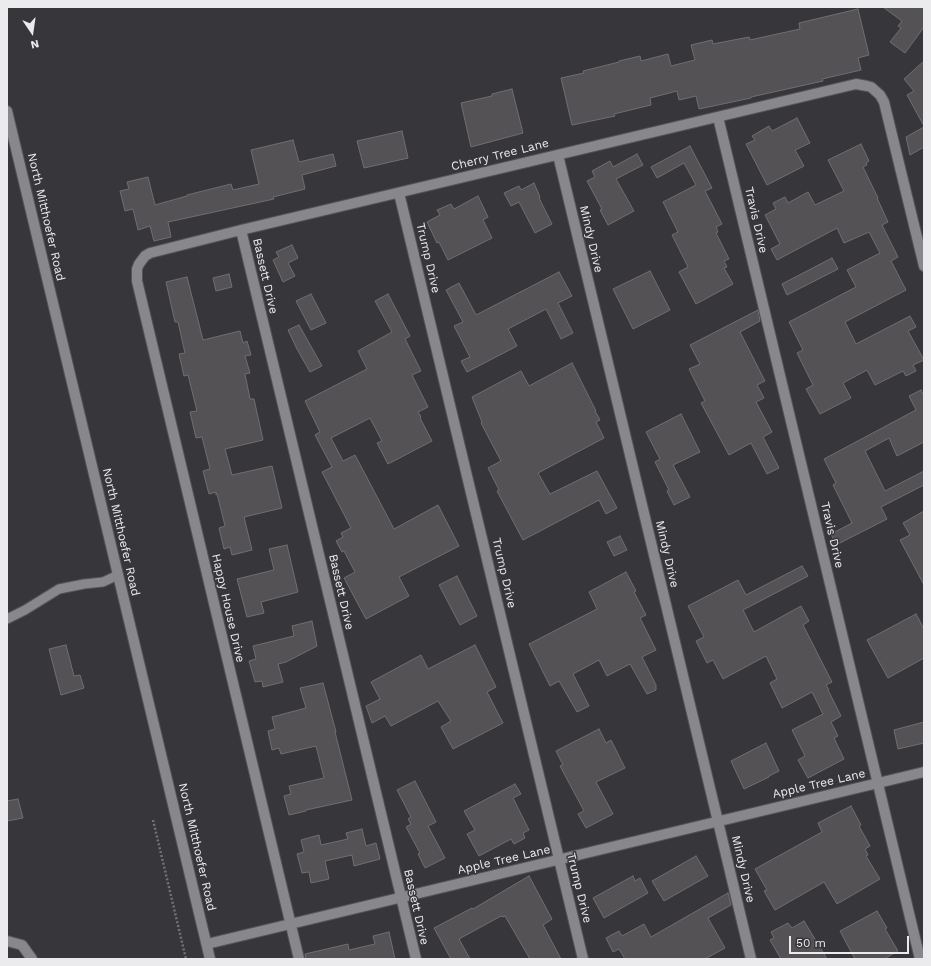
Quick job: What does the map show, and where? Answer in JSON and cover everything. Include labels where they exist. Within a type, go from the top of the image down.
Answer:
[{"type":"street","name":"Cherry Tree Lane","points":[[139,264],[150,252],[856,84],[871,87],[880,95],[886,106],[924,266]]},
{"type":"street","name":"North Mitthoefer Road","points":[[7,111],[210,959]]},
{"type":"street","name":"Travis Drive","points":[[718,117],[920,959]]},
{"type":"street","name":"Mindy Drive","points":[[558,154],[751,959]]},
{"type":"street","name":"Trump Drive","points":[[399,193],[583,959]]},
{"type":"street","name":"Bassett Drive","points":[[241,230],[416,959]]},
{"type":"street","name":"Happy House Drive","points":[[139,264],[136,281],[299,959]]},
{"type":"street","name":"Apple Tree Lane","points":[[207,944],[924,772]]},
{"type":"street","points":[[7,941],[22,945],[32,959]]},
{"type":"lane","points":[[7,619],[59,589],[103,582],[118,575]]},
{"type":"path","points":[[153,820],[186,959]]},
{"type":"building","points":[[883,7],[924,7],[924,27],[905,53],[890,42],[901,28],[898,26],[902,21]]},
{"type":"building","points":[[858,9],[869,55],[858,58],[861,70],[822,79],[823,81],[699,109],[696,96],[679,100],[677,91],[650,98],[651,105],[614,114],[615,116],[572,125],[561,78],[584,73],[583,71],[640,56],[641,61],[668,54],[671,66],[695,60],[691,45],[712,40],[713,44],[749,37],[750,40],[800,29],[799,23]]},
{"type":"building","points":[[924,61],[924,126],[907,95],[914,91],[904,79]]},
{"type":"building","points":[[512,89],[523,133],[471,147],[461,103],[492,96],[492,94]]},
{"type":"building","points":[[797,118],[810,143],[795,150],[804,166],[767,185],[746,144],[755,140],[752,136],[769,126],[772,131]]},
{"type":"building","points":[[924,127],[924,147],[910,155],[906,137]]},
{"type":"building","points":[[402,131],[408,158],[364,168],[357,141]]},
{"type":"building","points":[[293,140],[299,162],[333,154],[336,166],[302,175],[305,189],[273,197],[274,199],[168,222],[171,237],[154,241],[150,226],[138,230],[133,209],[125,211],[120,191],[129,189],[127,182],[148,177],[155,205],[231,184],[233,190],[259,184],[251,150]]},
{"type":"building","points":[[861,144],[869,161],[866,163],[867,165],[863,167],[888,222],[882,225],[898,257],[891,261],[906,290],[845,322],[856,344],[910,316],[916,327],[908,331],[924,360],[913,365],[916,371],[906,376],[903,371],[875,385],[867,370],[843,383],[851,398],[820,414],[806,389],[813,385],[797,353],[803,350],[789,322],[856,287],[847,270],[880,253],[869,232],[844,243],[837,228],[777,260],[771,249],[780,244],[765,215],[776,209],[773,203],[785,197],[788,203],[808,192],[815,205],[844,191],[828,160]]},
{"type":"building","points":[[690,146],[712,188],[705,191],[722,224],[716,227],[718,232],[716,233],[729,259],[724,261],[727,267],[724,268],[733,284],[696,304],[679,272],[688,267],[672,235],[678,232],[663,202],[696,185],[684,163],[657,178],[651,167]]},
{"type":"building","points":[[637,154],[643,165],[616,179],[634,211],[608,225],[600,210],[602,209],[587,181],[595,177],[592,171],[610,161],[613,167]]},
{"type":"building","points":[[534,183],[540,197],[539,198],[552,224],[535,233],[519,202],[511,206],[504,193],[519,186],[521,190]]},
{"type":"building","points":[[478,196],[488,217],[483,220],[492,238],[448,260],[439,242],[437,243],[427,222],[440,215],[437,210],[451,204],[454,209]]},
{"type":"building","points":[[292,245],[298,258],[288,263],[295,276],[283,282],[273,260],[279,257],[276,252]]},
{"type":"building","points":[[832,258],[838,269],[787,295],[782,284]]},
{"type":"building","points":[[650,271],[670,310],[633,329],[613,289]]},
{"type":"building","points":[[559,272],[572,296],[558,303],[573,333],[561,339],[546,309],[508,329],[517,346],[467,372],[461,361],[470,357],[454,326],[463,322],[446,290],[459,283],[476,315]]},
{"type":"building","points":[[229,274],[232,287],[216,291],[213,278]]},
{"type":"building","points":[[187,277],[203,340],[240,331],[243,343],[247,341],[251,355],[245,356],[250,373],[245,374],[250,399],[254,399],[263,440],[225,449],[232,475],[272,466],[282,508],[244,517],[252,550],[232,555],[230,547],[224,549],[219,528],[225,526],[217,494],[216,495],[216,492],[209,494],[203,471],[210,469],[202,437],[196,438],[190,412],[197,411],[188,375],[184,376],[179,354],[185,353],[178,322],[175,322],[166,282]]},
{"type":"building","points":[[311,294],[326,323],[311,330],[296,301]]},
{"type":"building","points":[[388,294],[410,336],[405,339],[421,371],[412,375],[428,407],[418,412],[432,441],[388,464],[377,443],[382,441],[370,418],[331,438],[343,461],[355,455],[394,529],[438,505],[459,546],[399,577],[409,596],[366,619],[344,578],[355,572],[344,551],[342,552],[336,541],[343,537],[341,533],[351,528],[322,472],[332,467],[315,435],[320,432],[305,401],[367,369],[358,351],[392,332],[375,301]]},
{"type":"building","points":[[758,310],[760,321],[740,332],[765,381],[757,385],[764,398],[756,402],[772,432],[763,437],[779,468],[767,474],[751,443],[729,455],[701,403],[705,401],[689,369],[700,364],[690,345]]},
{"type":"building","points":[[299,325],[322,366],[310,372],[288,330]]},
{"type":"building","points":[[572,363],[600,420],[596,422],[604,438],[538,473],[550,494],[597,471],[617,508],[606,514],[599,500],[523,540],[497,491],[499,490],[488,468],[501,461],[481,423],[482,422],[472,397],[521,371],[529,386]]},
{"type":"building","points":[[921,390],[924,396],[924,442],[897,456],[889,438],[865,451],[885,491],[924,471],[924,485],[881,507],[887,519],[836,545],[831,534],[852,523],[833,485],[836,483],[824,459],[916,410],[909,396]]},
{"type":"building","points":[[681,414],[700,452],[673,465],[690,497],[674,505],[667,491],[669,490],[655,462],[660,459],[646,432]]},
{"type":"building","points":[[924,511],[924,585],[900,540],[910,535],[903,523]]},
{"type":"building","points":[[620,536],[627,550],[614,556],[607,542]]},
{"type":"building","points":[[287,545],[298,592],[261,602],[264,613],[247,617],[237,579],[274,570],[269,549]]},
{"type":"building","points":[[802,566],[808,576],[743,610],[754,632],[801,606],[809,621],[803,625],[832,682],[826,685],[841,716],[831,722],[838,736],[834,738],[844,759],[808,778],[798,760],[805,756],[792,730],[823,714],[812,692],[782,708],[770,683],[777,679],[766,656],[723,679],[713,660],[707,663],[696,641],[704,637],[688,606],[738,580],[746,595]]},
{"type":"building","points":[[626,572],[646,615],[640,618],[656,650],[642,657],[656,685],[656,690],[647,694],[630,664],[607,676],[599,660],[573,674],[589,706],[577,712],[559,681],[550,686],[529,644],[597,609],[589,592]]},
{"type":"building","points":[[457,576],[477,616],[460,625],[439,585]]},
{"type":"building","points":[[916,614],[924,629],[924,658],[888,678],[867,640]]},
{"type":"building","points":[[312,621],[317,646],[286,662],[278,664],[283,682],[263,687],[262,681],[255,682],[249,661],[256,659],[253,646],[294,636],[292,626]]},
{"type":"building","points":[[66,645],[74,676],[80,675],[84,688],[61,695],[49,649]]},
{"type":"building","points":[[475,645],[496,687],[487,692],[503,723],[453,749],[441,727],[451,721],[438,701],[391,726],[385,716],[372,723],[366,706],[380,699],[371,682],[421,655],[428,669]]},
{"type":"building","points":[[323,683],[352,800],[289,815],[284,796],[291,794],[289,786],[324,778],[316,746],[281,754],[279,748],[272,750],[268,731],[275,729],[272,717],[306,708],[300,688]]},
{"type":"building","points":[[924,722],[924,743],[898,749],[894,730]]},
{"type":"building","points":[[599,729],[606,743],[611,740],[625,768],[596,782],[613,814],[586,828],[578,814],[584,811],[560,766],[563,765],[556,751]]},
{"type":"building","points":[[766,743],[779,771],[744,789],[731,761]]},
{"type":"building","points":[[415,781],[436,822],[428,826],[445,858],[425,868],[418,854],[420,853],[406,827],[411,824],[408,819],[411,817],[397,790]]},
{"type":"building","points":[[515,784],[521,794],[513,798],[529,830],[523,833],[525,838],[514,844],[511,839],[479,856],[467,834],[475,830],[464,811]]},
{"type":"building","points":[[18,799],[23,818],[7,821],[7,801]]},
{"type":"building","points":[[851,806],[861,825],[859,826],[870,846],[865,849],[868,855],[866,856],[880,879],[837,904],[824,882],[775,910],[764,891],[767,890],[755,869],[822,832],[818,823]]},
{"type":"building","points":[[362,829],[366,846],[376,843],[380,859],[354,866],[352,855],[325,861],[329,879],[311,883],[309,872],[302,873],[297,854],[304,852],[301,840],[319,835],[321,845],[348,839],[346,833]]},
{"type":"building","points":[[696,856],[708,876],[664,901],[652,881]]},
{"type":"building","points":[[529,876],[552,919],[543,925],[561,959],[530,959],[505,916],[501,916],[459,939],[470,959],[451,959],[434,928],[472,908],[473,909]]},
{"type":"building","points":[[633,876],[635,881],[640,878],[648,893],[604,918],[593,898]]},
{"type":"building","points":[[728,893],[731,905],[708,918],[725,948],[705,959],[625,959],[619,949],[613,952],[606,938],[619,931],[622,936],[644,924],[651,937]]},
{"type":"building","points":[[877,911],[887,928],[885,929],[898,951],[884,959],[855,959],[840,931]]},
{"type":"building","points":[[804,921],[827,959],[781,959],[770,940],[774,938],[771,932],[788,923],[792,928]]},
{"type":"building","points":[[389,932],[395,959],[306,959],[305,954],[348,944],[349,950],[375,944],[373,936]]}]
